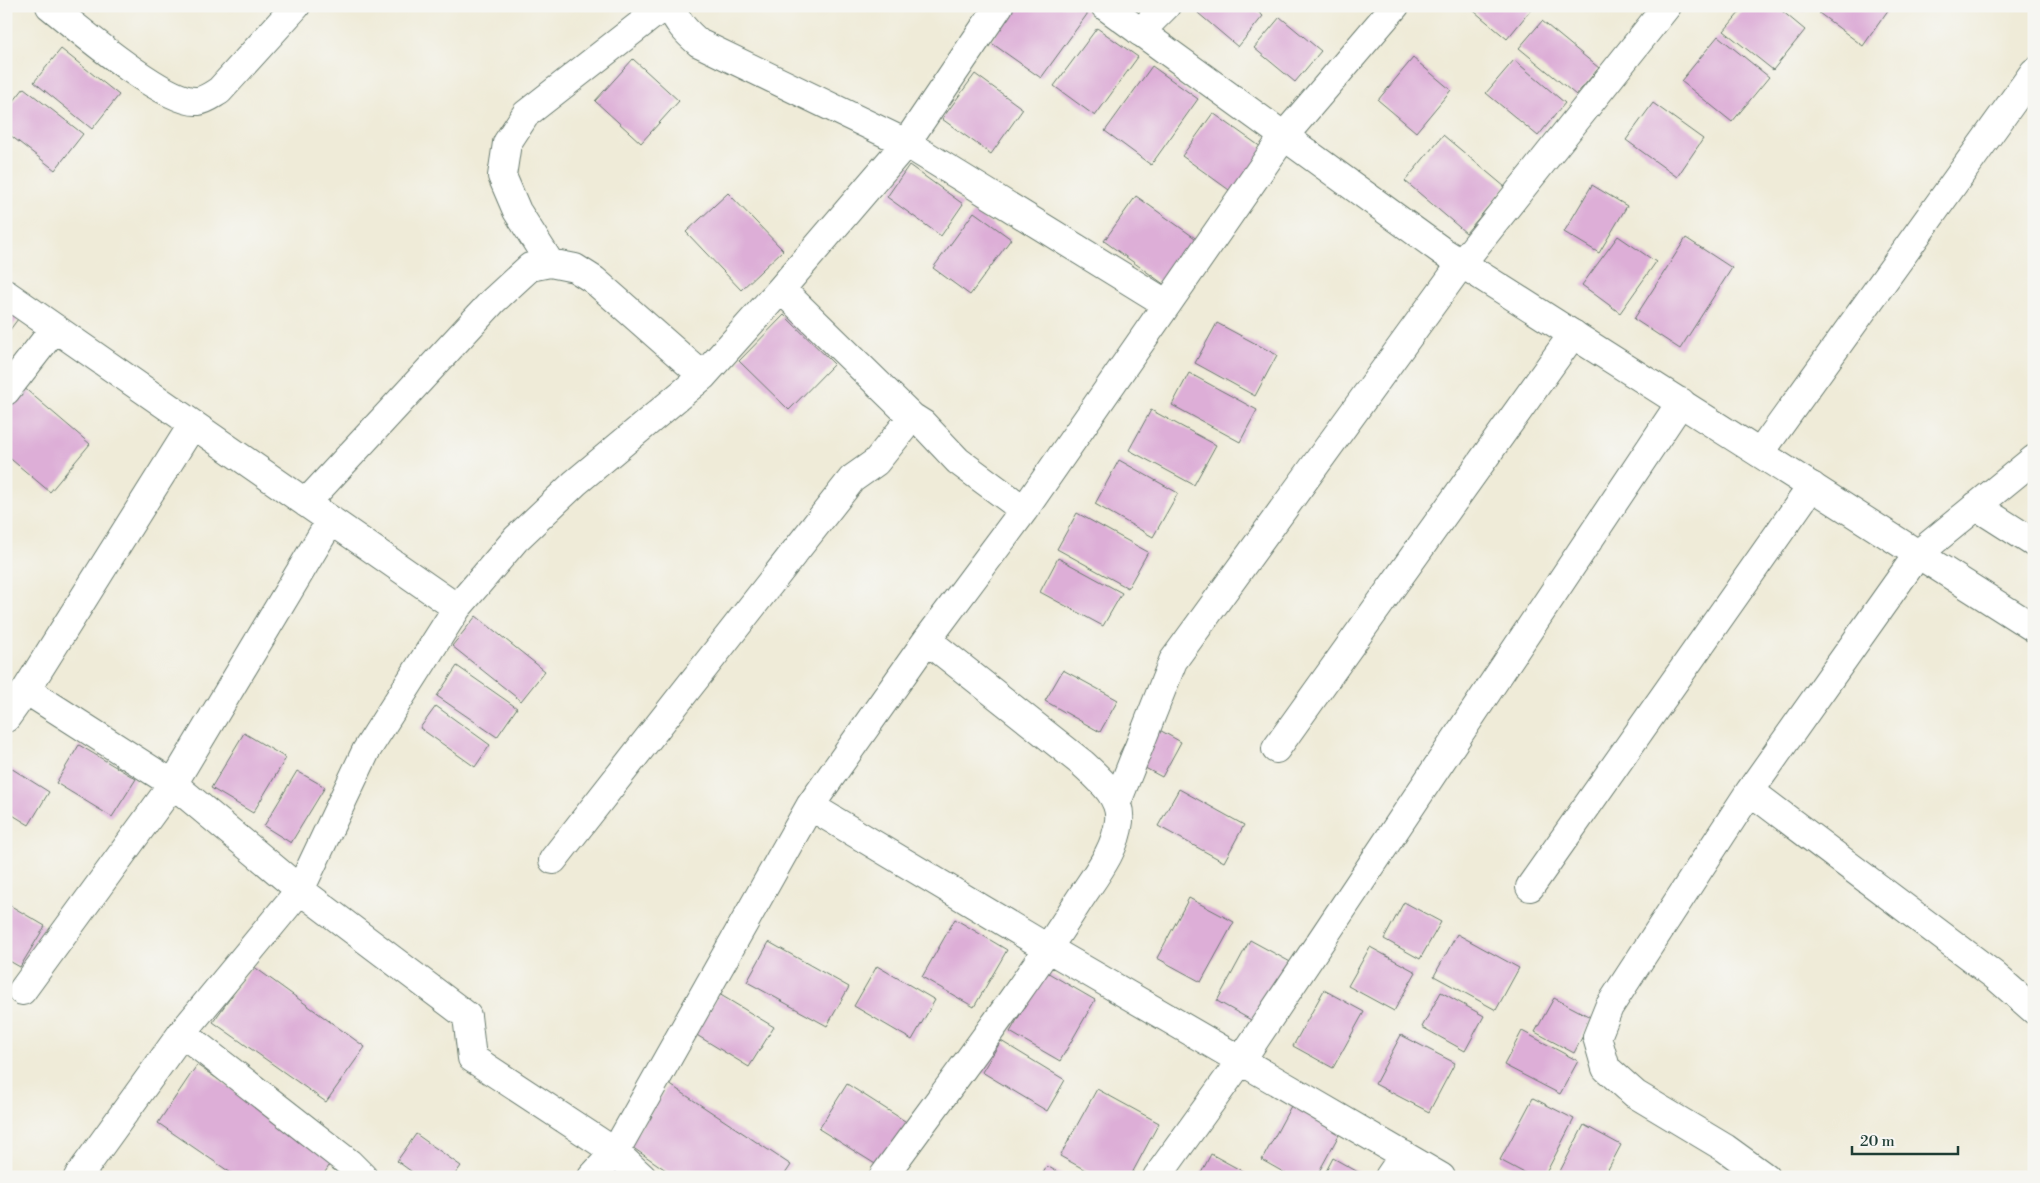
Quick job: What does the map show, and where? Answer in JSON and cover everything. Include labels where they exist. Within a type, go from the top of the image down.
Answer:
[{"type":"street","points":[[50,6],[104,49],[163,90],[179,98],[197,101],[207,99],[219,91],[296,6]]},
{"type":"street","points":[[550,263],[517,211],[502,176],[507,143],[526,114],[664,6]]},
{"type":"street","points":[[670,6],[677,20],[687,33],[699,43],[906,143],[1167,304]]},
{"type":"street","points":[[78,1177],[182,1033],[300,890],[366,751],[457,608],[516,539],[575,483],[703,376],[781,289],[906,143],[999,6]]},
{"type":"street","points":[[1105,6],[1462,263],[2034,628]]},
{"type":"street","points":[[1140,32],[1166,6]]},
{"type":"street","points":[[592,1177],[615,1152],[810,806],[927,640],[1024,510],[1284,136],[1395,6]]},
{"type":"street","points":[[1117,802],[1173,661],[1462,263],[1667,6]]},
{"type":"street","points":[[1760,453],[2034,72]]},
{"type":"street","points":[[306,503],[493,301],[530,267],[550,263],[575,268],[594,280],[703,376]]},
{"type":"street","points":[[781,289],[912,417],[923,424],[958,461],[1024,510]]},
{"type":"street","points":[[6,294],[457,608]]},
{"type":"street","points":[[6,391],[55,328]]},
{"type":"street","points":[[1276,749],[1574,334]]},
{"type":"street","points":[[1157,1177],[1242,1060],[1681,402]]},
{"type":"street","points":[[552,860],[852,479],[876,462],[912,417]]},
{"type":"street","points":[[6,718],[26,690],[193,424]]},
{"type":"street","points":[[1765,1177],[1725,1148],[1635,1094],[1606,1068],[1597,1037],[1609,1007],[1750,791],[1918,554],[2034,459]]},
{"type":"street","points":[[1530,887],[1812,486]]},
{"type":"street","points":[[1976,506],[2034,543]]},
{"type":"street","points":[[22,991],[173,784],[331,520]]},
{"type":"street","points":[[883,1177],[1048,949],[1111,849],[1120,820],[1117,802],[1105,785],[1082,763],[927,640]]},
{"type":"street","points":[[26,690],[173,784],[300,890],[467,1016],[472,1058],[615,1152],[642,1177]]},
{"type":"street","points":[[1750,791],[1994,975],[2034,1010]]},
{"type":"street","points":[[810,806],[1048,949],[1242,1060],[1396,1166],[1441,1177]]},
{"type":"street","points":[[182,1033],[349,1163],[363,1177]]},
{"type":"building","points":[[1015,6],[1080,6],[1088,13],[1041,78],[990,42]]},
{"type":"building","points":[[1203,6],[1251,6],[1263,16],[1238,47],[1198,13]]},
{"type":"building","points":[[1468,6],[1534,6],[1507,39]]},
{"type":"building","points":[[1745,6],[1776,6],[1805,30],[1773,70],[1724,31]]},
{"type":"building","points":[[1796,6],[1809,6],[1804,12]]},
{"type":"building","points":[[1824,6],[1891,6],[1863,46],[1819,13]]},
{"type":"building","points":[[1280,17],[1321,51],[1295,82],[1254,48]]},
{"type":"building","points":[[1542,21],[1599,68],[1576,95],[1519,48]]},
{"type":"building","points":[[1097,28],[1138,57],[1095,116],[1054,86]]},
{"type":"building","points":[[1718,36],[1769,77],[1732,122],[1681,81]]},
{"type":"building","points":[[61,49],[119,95],[92,129],[34,82]]},
{"type":"building","points":[[1413,58],[1451,90],[1416,132],[1378,100]]},
{"type":"building","points":[[633,59],[679,101],[641,143],[595,101]]},
{"type":"building","points":[[1514,60],[1565,103],[1538,136],[1486,93]]},
{"type":"building","points":[[1152,66],[1198,99],[1151,165],[1105,131]]},
{"type":"building","points":[[975,74],[1023,109],[991,154],[942,119]]},
{"type":"building","points":[[24,88],[83,134],[55,170],[6,132],[6,111]]},
{"type":"building","points":[[1653,103],[1703,139],[1677,177],[1626,140]]},
{"type":"building","points":[[1213,113],[1268,152],[1236,195],[1182,156]]},
{"type":"building","points":[[1443,135],[1505,187],[1466,233],[1405,181]]},
{"type":"building","points":[[909,165],[963,204],[941,236],[887,197]]},
{"type":"building","points":[[1592,185],[1627,206],[1599,253],[1564,232]]},
{"type":"building","points":[[728,193],[783,250],[741,290],[686,232]]},
{"type":"building","points":[[1136,196],[1202,243],[1169,288],[1104,241]]},
{"type":"building","points":[[974,212],[1011,239],[970,295],[933,268]]},
{"type":"building","points":[[1618,236],[1656,262],[1620,313],[1582,285]]},
{"type":"building","points":[[1686,238],[1732,268],[1680,349],[1634,319]]},
{"type":"building","points":[[6,298],[24,311],[6,335]]},
{"type":"building","points":[[784,315],[834,364],[789,410],[739,361]]},
{"type":"building","points":[[1217,323],[1277,355],[1255,396],[1195,363]]},
{"type":"building","points":[[1189,373],[1257,410],[1240,442],[1172,405]]},
{"type":"building","points":[[22,386],[90,444],[50,492],[6,455],[6,404]]},
{"type":"building","points":[[1151,410],[1216,445],[1194,485],[1129,450]]},
{"type":"building","points":[[1119,460],[1178,493],[1153,537],[1095,504]]},
{"type":"building","points":[[1077,513],[1148,552],[1128,588],[1057,549]]},
{"type":"building","points":[[1058,558],[1122,593],[1103,626],[1040,592]]},
{"type":"building","points":[[476,616],[545,671],[521,701],[452,646]]},
{"type":"building","points":[[457,666],[517,708],[497,737],[437,696]]},
{"type":"building","points":[[1063,670],[1118,700],[1100,732],[1045,701]]},
{"type":"building","points":[[436,706],[490,745],[475,767],[420,728]]},
{"type":"building","points":[[1138,718],[1181,742],[1162,777],[1119,754]]},
{"type":"building","points":[[244,733],[286,758],[253,813],[211,788]]},
{"type":"building","points":[[79,745],[136,779],[112,817],[56,783]]},
{"type":"building","points":[[6,765],[49,792],[29,825],[6,811]]},
{"type":"building","points":[[297,771],[325,787],[291,843],[264,826]]},
{"type":"building","points":[[1179,789],[1244,825],[1224,862],[1158,826]]},
{"type":"building","points":[[1189,898],[1234,922],[1201,982],[1157,958]]},
{"type":"building","points":[[1404,902],[1441,922],[1420,959],[1384,939]]},
{"type":"building","points":[[6,903],[45,926],[20,967],[6,959]]},
{"type":"building","points":[[955,919],[1007,950],[974,1007],[922,977]]},
{"type":"building","points":[[1457,934],[1519,968],[1496,1010],[1434,976]]},
{"type":"building","points":[[1250,940],[1294,964],[1260,1025],[1217,1001]]},
{"type":"building","points":[[769,942],[849,987],[827,1026],[747,982]]},
{"type":"building","points":[[1370,947],[1416,972],[1394,1011],[1348,986]]},
{"type":"building","points":[[253,966],[365,1047],[326,1102],[213,1022]]},
{"type":"building","points":[[877,966],[935,1000],[912,1040],[854,1006]]},
{"type":"building","points":[[1045,971],[1095,1000],[1060,1061],[1010,1032]]},
{"type":"building","points":[[1324,990],[1364,1012],[1333,1068],[1293,1046]]},
{"type":"building","points":[[1441,992],[1484,1016],[1465,1051],[1422,1027]]},
{"type":"building","points":[[719,994],[774,1027],[749,1067],[695,1034]]},
{"type":"building","points":[[1554,998],[1592,1018],[1574,1053],[1535,1032]]},
{"type":"building","points":[[1522,1031],[1578,1061],[1560,1094],[1504,1065]]},
{"type":"building","points":[[1401,1035],[1455,1063],[1429,1112],[1375,1084]]},
{"type":"building","points":[[1001,1041],[1065,1080],[1047,1111],[982,1072]]},
{"type":"building","points":[[197,1065],[334,1158],[322,1177],[237,1177],[158,1123]]},
{"type":"building","points":[[669,1084],[791,1165],[783,1177],[676,1177],[629,1145]]},
{"type":"building","points":[[847,1084],[908,1123],[880,1167],[819,1129]]},
{"type":"building","points":[[1097,1089],[1159,1123],[1130,1177],[1098,1177],[1060,1156]]},
{"type":"building","points":[[1533,1098],[1574,1119],[1544,1177],[1532,1177],[1500,1160]]},
{"type":"building","points":[[1291,1106],[1340,1133],[1316,1177],[1292,1177],[1262,1160]]},
{"type":"building","points":[[1584,1125],[1621,1145],[1604,1177],[1557,1177]]},
{"type":"building","points":[[416,1134],[461,1166],[453,1177],[419,1177],[397,1161]]},
{"type":"building","points":[[1211,1154],[1253,1177],[1199,1177]]},
{"type":"building","points":[[1333,1158],[1367,1177],[1323,1177]]},
{"type":"building","points":[[1047,1166],[1066,1177],[1041,1177]]}]
